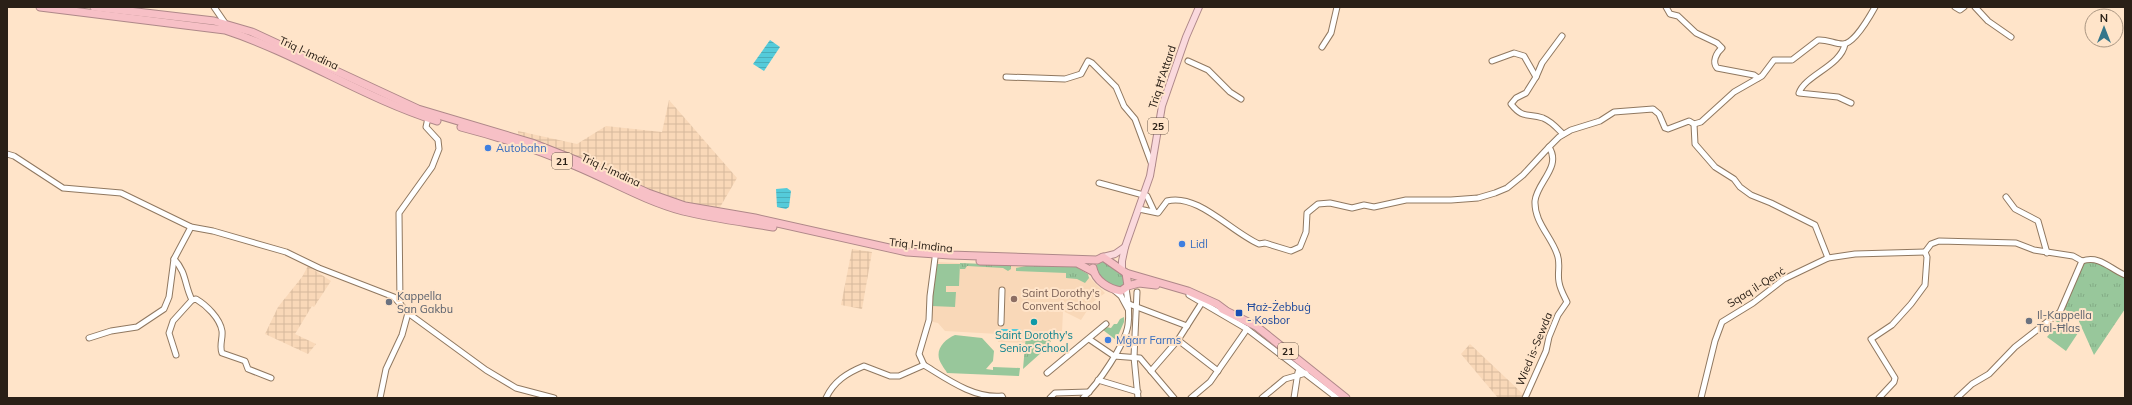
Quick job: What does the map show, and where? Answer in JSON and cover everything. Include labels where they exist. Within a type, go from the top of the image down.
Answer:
[{"type":"highway","name":"Triq l-Imdina","points":[[40,7],[225,30],[252,39],[386,102],[428,118],[506,139],[576,166],[646,198],[683,211],[777,228],[905,256],[1077,264],[1094,272],[1096,276],[1113,290]]},
{"type":"highway","name":"Triq l-Imdina","points":[[94,7],[225,22],[252,32],[418,109],[532,143],[578,161],[648,194],[685,206],[756,218],[907,252],[950,255],[1100,259]]},
{"type":"highway","name":"21","points":[[1100,259],[1124,271],[1188,291],[1218,304],[1225,310]]},
{"type":"highway","points":[[1094,272],[1092,265],[1100,259]]},
{"type":"highway","points":[[1124,271],[1127,287]]},
{"type":"highway","name":"21","points":[[1113,290],[1121,292],[1127,287],[1145,283],[1162,286],[1189,295],[1225,310],[1256,326],[1346,398]]},
{"type":"main road","name":"Triq Ħ'Attard","points":[[1124,271],[1122,261],[1125,247],[1144,195],[1152,166],[1162,106],[1186,37],[1199,7]]},
{"type":"main road","points":[[1100,259],[1115,254],[1125,247]]},
{"type":"street","points":[[214,7],[225,22]]},
{"type":"street","points":[[1322,47],[1331,33],[1338,7]]},
{"type":"street","points":[[1666,7],[1670,14],[1678,16],[1686,26],[1700,36],[1722,48],[1717,53],[1716,67],[1754,75],[1758,78]]},
{"type":"street","points":[[1851,103],[1838,97],[1799,93],[1806,84],[1836,59],[1845,44],[1864,26],[1875,7]]},
{"type":"street","points":[[1955,7],[1960,10],[1964,7]]},
{"type":"street","points":[[1975,7],[1988,22],[2011,38]]},
{"type":"street","points":[[1562,36],[1542,63],[1536,77],[1526,93],[1516,98],[1510,104],[1517,112],[1525,116],[1543,118],[1552,123],[1563,134]]},
{"type":"street","points":[[1139,209],[1158,213],[1164,203],[1171,200],[1194,203],[1208,210],[1246,239],[1259,244],[1265,243],[1291,251],[1300,246],[1306,232],[1307,213],[1318,204],[1330,203],[1346,208],[1364,205],[1374,207],[1406,200],[1451,200],[1484,196],[1507,188],[1524,175],[1563,134],[1576,128],[1600,121],[1614,112],[1649,109],[1656,111],[1665,128],[1672,128],[1689,121],[1694,124],[1705,120],[1728,96],[1758,78],[1774,60],[1792,60],[1818,40],[1845,44]]},
{"type":"street","points":[[1492,61],[1514,53],[1521,54],[1529,64],[1536,77]]},
{"type":"street","points":[[1006,77],[1065,79],[1081,74],[1088,61],[1092,63],[1116,87],[1124,106],[1135,119],[1152,166]]},
{"type":"street","points":[[1188,61],[1208,70],[1230,92],[1241,99]]},
{"type":"street","points":[[400,303],[399,213],[432,167],[439,149],[438,140],[426,127],[428,118]]},
{"type":"street","points":[[1694,124],[1695,144],[1715,167],[1734,179],[1740,187],[1751,195],[1815,225],[1828,258]]},
{"type":"street","name":"Wied is-Sewda","points":[[1525,398],[1546,351],[1548,337],[1558,315],[1567,302],[1558,281],[1558,255],[1538,218],[1535,207],[1536,195],[1548,175],[1553,162],[1552,152],[1549,147]]},
{"type":"street","points":[[7,154],[14,156],[63,188],[121,193],[191,227],[213,231],[286,252],[319,268],[394,297],[408,313],[486,370],[516,388],[554,398]]},
{"type":"street","points":[[1099,184],[1144,195],[1149,198],[1154,212]]},
{"type":"street","points":[[2006,198],[2015,209],[2038,220],[2048,253]]},
{"type":"street","points":[[90,338],[111,331],[137,327],[164,309],[169,297],[174,258],[191,227]]},
{"type":"street","points":[[1879,398],[1894,382],[1895,378],[1871,339],[1892,325],[1912,304],[1925,285],[1927,257],[1925,252],[1928,246],[1935,242],[2016,242],[2048,253],[2073,256],[2082,261]]},
{"type":"street","name":"Sqaq il-Qenċ","points":[[1701,398],[1714,341],[1725,319],[1753,303],[1784,279],[1828,258],[1855,254],[1925,252]]},
{"type":"street","points":[[174,258],[182,268],[188,292],[192,300]]},
{"type":"street","points":[[935,258],[930,296],[929,320],[919,354],[924,365],[961,387],[991,397],[1002,396],[1003,398]]},
{"type":"street","points":[[1957,398],[1972,384],[1989,374],[2015,347],[2060,312],[2082,261],[2090,258],[2099,260],[2125,275]]},
{"type":"street","points":[[1083,398],[1098,380],[1114,356],[1128,326],[1129,304],[1127,287]]},
{"type":"street","points":[[1001,323],[1002,290]]},
{"type":"street","points":[[1113,290],[1121,296],[1128,310]]},
{"type":"street","points":[[1137,292],[1134,357],[1138,398]]},
{"type":"street","points":[[1189,295],[1201,304],[1247,329],[1337,398]]},
{"type":"street","points":[[176,355],[169,333],[173,321],[192,300],[196,299],[206,305],[216,318],[222,330],[222,353],[246,361],[248,368],[271,378]]},
{"type":"street","points":[[1129,304],[1187,326]]},
{"type":"street","points":[[1151,371],[1178,340],[1201,304]]},
{"type":"street","points":[[380,398],[386,369],[402,335],[408,313]]},
{"type":"street","points":[[1047,373],[1089,340],[1106,324]]},
{"type":"street","points":[[1191,398],[1210,382],[1247,329]]},
{"type":"street","points":[[1089,340],[1114,356],[1140,358],[1174,398]]},
{"type":"street","points":[[1178,340],[1218,371]]},
{"type":"street","points":[[826,398],[831,387],[847,373],[864,366],[890,376],[899,376],[924,365]]},
{"type":"street","points":[[1294,398],[1299,368]]},
{"type":"street","points":[[1262,398],[1285,379],[1306,373]]},
{"type":"street","points":[[1098,380],[1138,392]]},
{"type":"street","points":[[1050,398],[1055,392],[1089,392]]},
{"type":"shaded area","points":[[669,100],[737,178],[719,209],[696,205],[656,194],[613,173],[518,135],[518,131],[577,144],[606,126],[662,132]]},
{"type":"shaded area","points":[[852,249],[872,252],[862,309],[841,305]]},
{"type":"shaded area","name":"Saint Dorothy's Convent School","points":[[937,262],[1079,267],[1105,293],[1092,303],[1081,320],[1063,311],[1062,332],[1026,334],[1025,343],[998,342],[998,334],[945,331],[938,323],[933,322],[931,306]]},
{"type":"shaded area","points":[[308,266],[331,281],[314,307],[312,306],[295,334],[316,344],[308,354],[265,334],[278,307],[302,277]]},
{"type":"shaded area","points":[[1470,344],[1524,395],[1523,398],[1498,398],[1461,354]]},
{"type":"green space","points":[[1102,261],[1118,269],[1124,276],[1123,287],[1109,284],[1101,278],[1096,270],[1096,265]]},
{"type":"green space","points":[[2089,261],[2104,264],[2125,276],[2125,309],[2094,355],[2077,317],[2064,309],[2082,264]]},
{"type":"green space","points":[[960,263],[1008,265],[1011,266],[1011,269],[1008,271],[1003,268],[967,266],[965,269],[960,269]]},
{"type":"green space","points":[[937,264],[960,264],[959,286],[946,286],[946,292],[956,292],[955,307],[931,306]]},
{"type":"green space","points":[[1031,265],[1076,267],[1088,274],[1089,278],[1085,283],[1077,279],[1066,278],[1066,273],[1016,271],[1016,268]]},
{"type":"green space","points":[[1124,317],[1124,322],[1116,340],[1103,330],[1106,327],[1111,328]]},
{"type":"green space","points":[[2056,318],[2078,333],[2066,351],[2047,337],[2057,325],[2057,322],[2054,320]]},
{"type":"green space","points":[[1062,332],[1056,335],[1042,352],[1023,369],[1026,334]]},
{"type":"green space","points":[[955,335],[982,338],[994,351],[993,361],[986,369],[993,370],[993,367],[1020,368],[1019,376],[947,373],[939,360],[939,351],[943,343]]},
{"type":"water","points":[[770,40],[780,47],[764,71],[753,64]]},
{"type":"water","points":[[787,188],[791,191],[789,207],[786,209],[777,207],[776,189]]},
{"type":"water","points":[[1001,329],[1021,329],[1021,339],[1001,339]]},
{"type":"place","name":"Autobahn","points":[[488,148]]},
{"type":"place","name":"Lidl","points":[[1182,244]]},
{"type":"place","name":"Saint Dorothy's Convent School","points":[[1014,299]]},
{"type":"place","name":"Kappella San Gakbu","points":[[389,302]]},
{"type":"place","name":"Ħaż-Żebbuġ - Kosbor","points":[[1239,313]]},
{"type":"place","name":"Il-Kappella Tal-Ħlas","points":[[2029,321]]},
{"type":"place","name":"Saint Dorothy's Senior School","points":[[1034,322]]},
{"type":"place","name":"Mġarr Farms","points":[[1108,340]]}]
